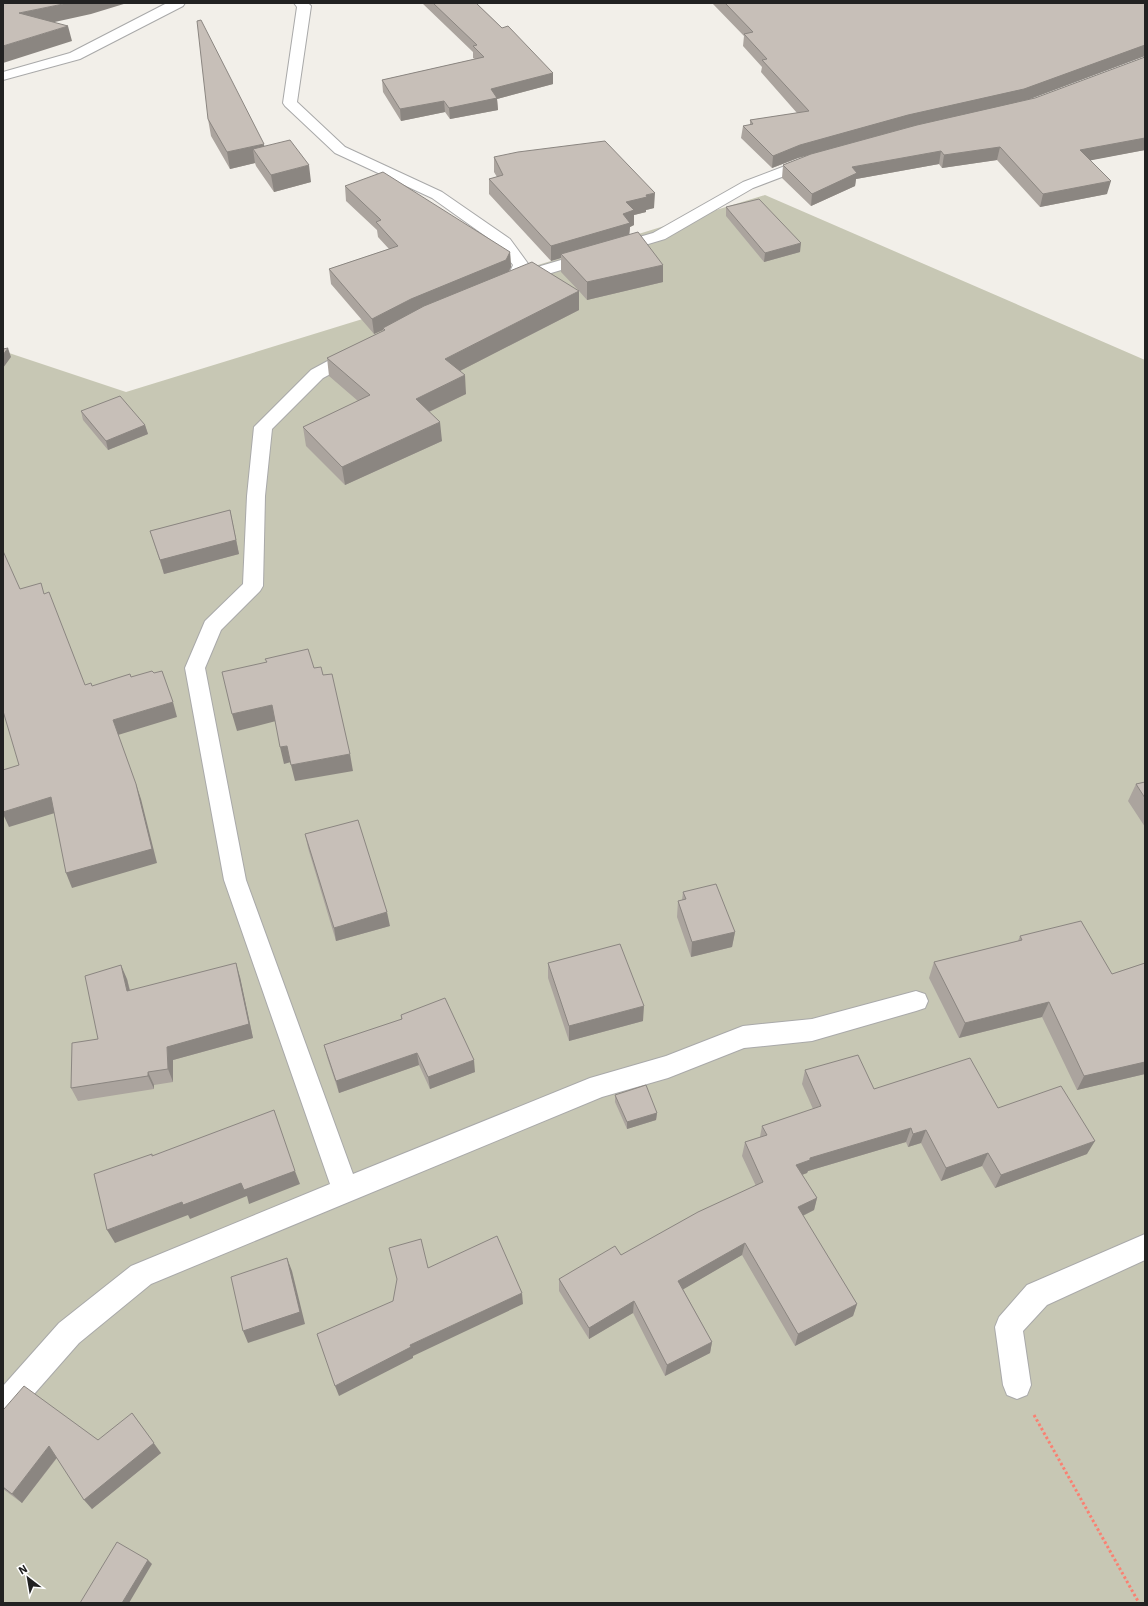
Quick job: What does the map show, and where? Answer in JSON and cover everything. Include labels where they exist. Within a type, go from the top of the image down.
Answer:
[{"type":"street","points":[[3,76],[75,56],[178,3]]},
{"type":"street","points":[[301,3],[304,6],[290,103],[340,150],[437,195],[504,242],[521,265],[515,279]]},
{"type":"street","points":[[485,291],[515,279],[660,236],[748,185],[804,162],[827,156]]},
{"type":"street","points":[[345,1190],[235,880],[195,668],[212,626],[253,586],[256,496],[263,427],[317,374],[371,344]]},
{"type":"street","points":[[3,1408],[69,1333],[141,1275],[599,1086],[668,1067],[743,1037],[812,1030],[916,1001]]},
{"type":"street","points":[[1017,1385],[1009,1327],[1037,1295],[1145,1247]]},
{"type":"path","points":[[1017,1385],[1139,1603]]},
{"type":"shaded area","points":[[765,195],[1145,360],[1145,1603],[3,1603],[3,351],[126,392]]},
{"type":"building","points":[[3,3],[68,3],[19,13],[68,26],[3,46]]},
{"type":"building","points":[[433,3],[476,3],[502,28],[508,26],[553,73],[491,89],[497,98],[449,108],[444,101],[400,109],[382,80],[484,57],[473,46],[477,45]]},
{"type":"building","points":[[725,3],[1145,3],[1145,45],[1024,89],[908,115],[800,145],[773,156],[743,126],[753,124],[750,120],[809,111],[762,60],[767,59],[744,34],[753,32]]},
{"type":"building","points":[[201,20],[264,144],[227,152],[208,119],[197,21]]},
{"type":"building","points":[[1145,57],[1145,138],[1080,150],[1111,181],[1043,194],[1000,147],[944,155],[941,151],[852,167],[857,173],[812,194],[783,165],[811,154],[917,125],[1035,98]]},
{"type":"building","points":[[290,140],[309,165],[271,175],[253,149]]},
{"type":"building","points":[[605,141],[655,193],[646,195],[647,197],[626,202],[634,210],[623,214],[630,223],[551,246],[489,179],[503,175],[494,157],[518,152]]},
{"type":"building","points":[[383,172],[510,252],[506,260],[411,299],[372,319],[329,269],[398,246],[376,222],[381,220],[345,186]]},
{"type":"building","points":[[759,199],[801,243],[765,253],[726,207]]},
{"type":"building","points":[[638,232],[663,265],[587,282],[561,254]]},
{"type":"building","points":[[532,262],[579,291],[445,359],[465,375],[416,399],[440,422],[342,467],[303,427],[370,395],[327,358],[385,330],[383,328],[424,306]]},
{"type":"building","points":[[8,348],[3,355],[3,349]]},
{"type":"building","points":[[120,396],[145,425],[106,441],[81,411]]},
{"type":"building","points":[[230,510],[236,540],[160,560],[150,531]]},
{"type":"building","points":[[3,551],[20,589],[41,583],[44,594],[49,592],[85,685],[91,683],[92,686],[130,674],[131,677],[152,671],[154,673],[162,671],[173,702],[113,720],[136,784],[152,849],[66,873],[51,797],[3,812],[3,770],[19,765],[3,711]]},
{"type":"building","points":[[308,649],[314,668],[321,667],[323,675],[332,674],[350,754],[291,765],[287,746],[280,747],[272,705],[232,714],[222,672],[267,662],[265,659]]},
{"type":"building","points":[[1145,782],[1145,798],[1136,784]]},
{"type":"building","points":[[358,820],[387,912],[334,928],[305,834]]},
{"type":"building","points":[[716,884],[735,932],[692,942],[678,901],[686,899],[683,892]]},
{"type":"building","points":[[1081,921],[1112,974],[1145,963],[1145,1062],[1084,1076],[1049,1002],[965,1023],[934,962],[1022,940],[1020,936]]},
{"type":"building","points":[[620,944],[644,1006],[569,1026],[548,963]]},
{"type":"building","points":[[236,963],[249,1024],[167,1047],[168,1069],[148,1072],[148,1076],[71,1088],[72,1043],[98,1039],[85,976],[121,965],[127,991]]},
{"type":"building","points":[[445,998],[474,1060],[428,1077],[417,1053],[336,1081],[324,1045],[402,1019],[401,1015]]},
{"type":"building","points":[[858,1055],[874,1089],[970,1058],[998,1108],[1061,1086],[1095,1141],[1001,1175],[988,1153],[946,1168],[926,1130],[913,1134],[911,1128],[810,1158],[810,1160],[796,1165],[817,1198],[798,1207],[857,1304],[798,1334],[745,1243],[678,1281],[712,1342],[667,1365],[634,1301],[589,1328],[559,1279],[615,1246],[621,1255],[698,1212],[763,1182],[745,1142],[767,1135],[762,1126],[821,1106],[805,1070]]},
{"type":"building","points":[[646,1085],[657,1113],[627,1122],[615,1095]]},
{"type":"building","points":[[274,1110],[295,1171],[244,1190],[241,1183],[183,1205],[182,1202],[107,1230],[94,1174],[152,1154],[152,1156]]},
{"type":"building","points":[[497,1236],[522,1293],[410,1345],[411,1347],[335,1386],[317,1334],[393,1301],[397,1279],[389,1248],[421,1239],[428,1268]]},
{"type":"building","points":[[287,1258],[300,1312],[243,1331],[231,1277]]},
{"type":"building","points":[[24,1386],[98,1440],[132,1413],[154,1443],[84,1500],[49,1446],[12,1494],[3,1487],[3,1409]]},
{"type":"building","points":[[117,1542],[148,1560],[122,1603],[80,1603]]}]
